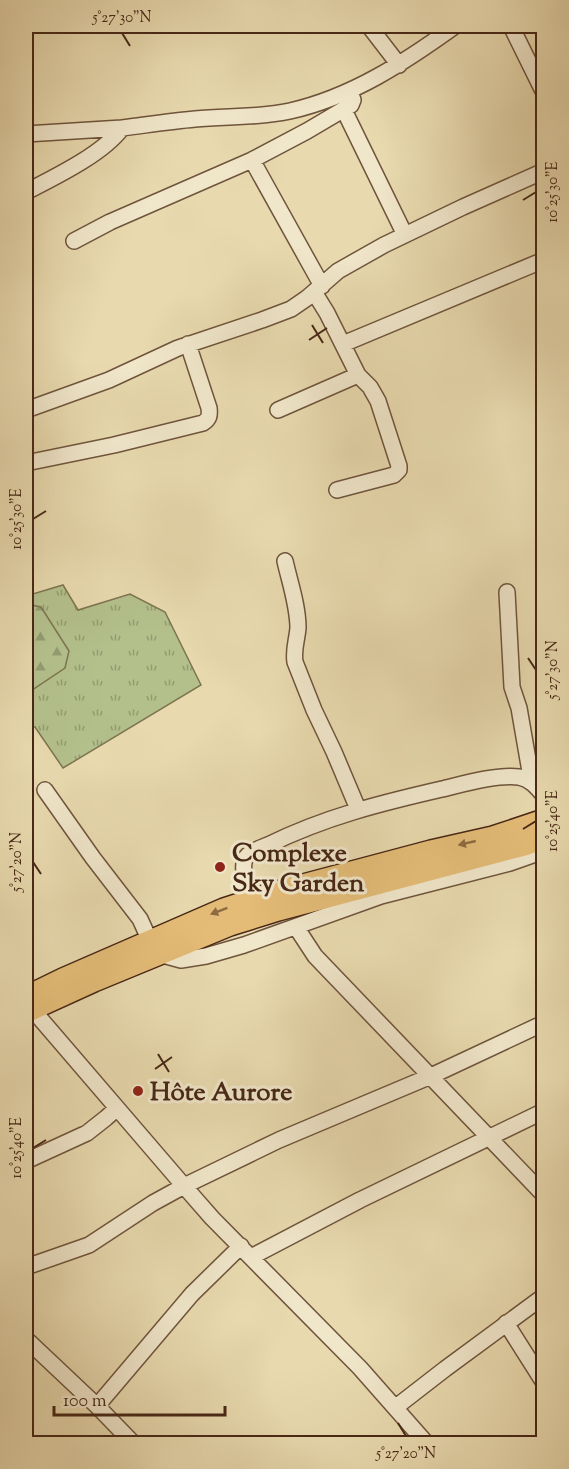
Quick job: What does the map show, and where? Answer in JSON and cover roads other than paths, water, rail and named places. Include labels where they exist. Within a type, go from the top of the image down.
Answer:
[{"type":"highway","points":[[495,844],[543,820]]},
{"type":"highway","points":[[27,1004],[155,947],[215,912],[254,909],[273,893],[431,851],[543,838]]},
{"type":"street","points":[[369,26],[399,65]]},
{"type":"street","points":[[26,135],[122,128],[195,119],[268,115],[314,105],[350,92],[399,65],[455,26]]},
{"type":"street","points":[[511,26],[543,93]]},
{"type":"street","points":[[74,241],[110,222],[252,160],[344,110],[352,103],[350,92]]},
{"type":"street","points":[[344,110],[405,235]]},
{"type":"street","points":[[26,192],[94,153],[116,137],[122,128]]},
{"type":"street","points":[[252,160],[318,289],[358,375],[370,387],[378,401],[399,466],[399,470],[394,475],[337,490]]},
{"type":"street","points":[[26,410],[109,380],[188,344],[298,305],[338,271],[384,245],[420,226],[543,171]]},
{"type":"street","points":[[343,344],[543,260]]},
{"type":"street","points":[[26,463],[114,445],[203,423],[210,414],[188,344]]},
{"type":"street","points":[[278,410],[358,375]]},
{"type":"street","points":[[285,561],[298,628],[294,654],[298,672],[358,809]]},
{"type":"street","points":[[507,592],[512,687],[519,708],[532,783]]},
{"type":"street","points":[[254,909],[243,870],[245,859],[250,854],[309,826],[358,809],[476,781],[521,778],[532,783],[543,796]]},
{"type":"street","points":[[45,790],[140,919],[155,947],[166,957],[181,960],[206,956],[244,945],[381,896],[510,863],[543,851]]},
{"type":"street","points":[[296,927],[315,956],[543,1195]]},
{"type":"street","points":[[27,1004],[184,1186],[319,1324],[427,1443]]},
{"type":"street","points":[[26,1267],[89,1245],[153,1203],[184,1186],[279,1140],[431,1076],[543,1023]]},
{"type":"street","points":[[26,1161],[87,1133],[116,1109]]},
{"type":"street","points":[[97,1406],[192,1294],[246,1251],[360,1200],[543,1110]]},
{"type":"street","points":[[396,1407],[543,1296]]},
{"type":"street","points":[[506,1323],[543,1383]]},
{"type":"street","points":[[26,1339],[97,1406],[131,1442]]},
{"type":"place","name":"Complexe Sky Garden","points":[[220,867]]},
{"type":"place","name":"Hôte Aurore","points":[[138,1091]]}]
